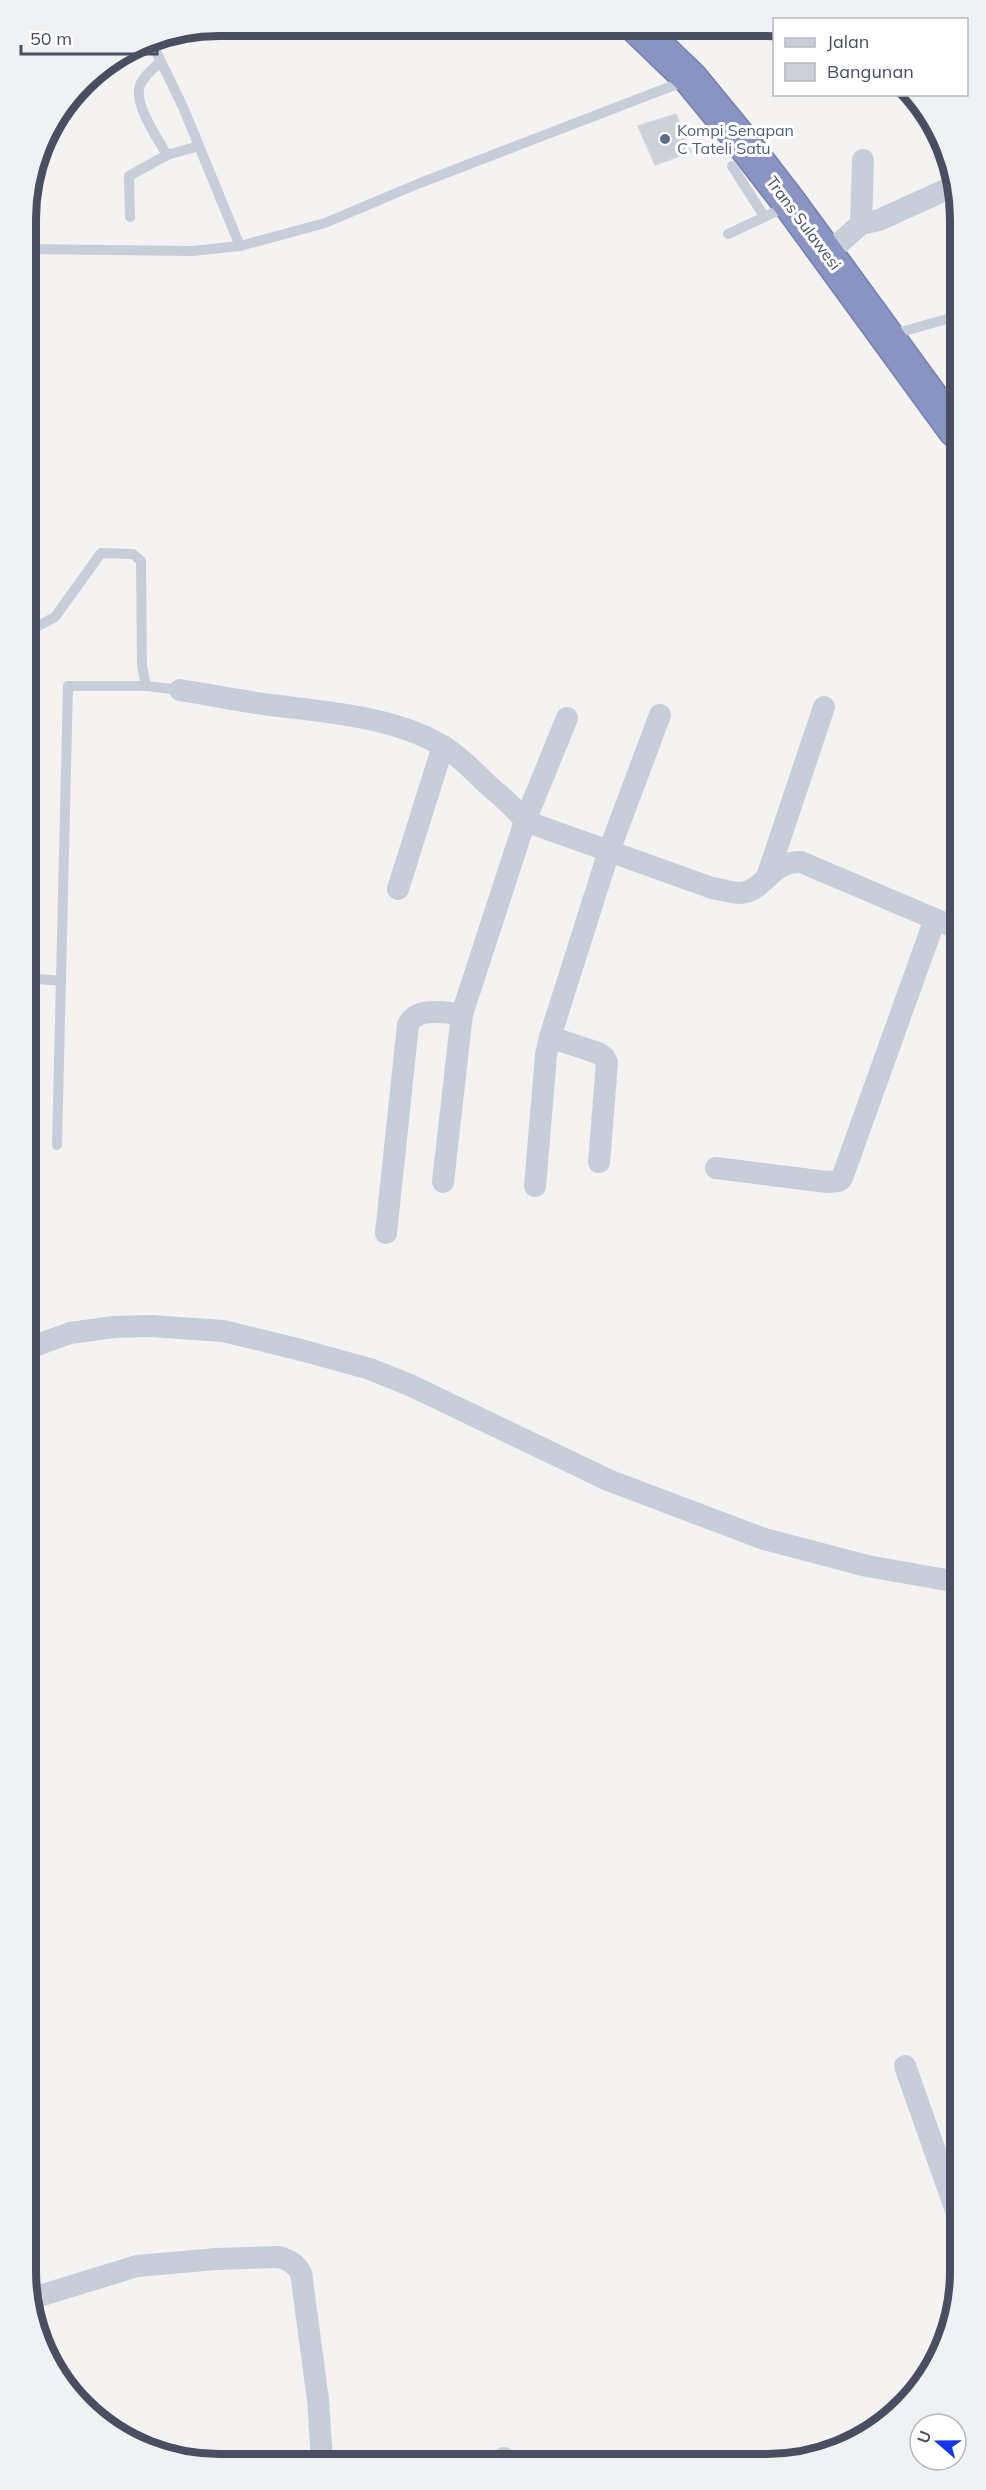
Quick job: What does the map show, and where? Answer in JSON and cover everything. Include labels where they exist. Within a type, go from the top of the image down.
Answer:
[{"type":"highway","name":"Trans Sulawesi","points":[[646,36],[691,79],[777,210],[827,254],[950,417]]},
{"type":"street","points":[[861,224],[863,160]]},
{"type":"street","points":[[827,254],[861,224],[879,220],[947,189]]},
{"type":"street","points":[[180,690],[385,724],[443,746],[471,767],[485,782],[510,802],[525,821],[712,888],[739,893],[758,885],[781,865],[801,862],[950,925]]},
{"type":"street","points":[[767,877],[824,707]]},
{"type":"street","points":[[535,1186],[546,1055],[550,1037],[609,851],[660,715]]},
{"type":"street","points":[[443,1182],[462,1014],[525,821],[567,718]]},
{"type":"street","points":[[398,889],[443,746]]},
{"type":"street","points":[[716,1168],[827,1182],[839,1181],[842,1178],[935,919]]},
{"type":"street","points":[[386,1233],[408,1025],[414,1017],[427,1012],[462,1014]]},
{"type":"street","points":[[550,1037],[598,1053],[607,1063],[599,1162]]},
{"type":"street","points":[[36,1345],[70,1333],[114,1327],[150,1326],[223,1331],[301,1350],[370,1369],[402,1382],[608,1480],[764,1539],[867,1566],[950,1581]]},
{"type":"street","points":[[905,2066],[950,2194]]},
{"type":"street","points":[[38,2296],[137,2266],[216,2259],[278,2257],[287,2260],[301,2273],[318,2400],[322,2454]]},
{"type":"lane","points":[[154,48],[199,146],[240,246]]},
{"type":"lane","points":[[160,62],[138,88],[140,105],[166,155]]},
{"type":"lane","points":[[36,249],[192,251],[240,246],[325,223],[420,183],[691,79]]},
{"type":"lane","points":[[130,217],[129,176],[166,155],[199,146]]},
{"type":"lane","points":[[728,234],[777,210],[732,166]]},
{"type":"lane","points":[[887,336],[950,317]]},
{"type":"lane","points":[[36,627],[56,617],[101,553],[133,554],[141,561],[142,666],[146,686]]},
{"type":"lane","points":[[57,1145],[68,686],[146,686],[180,690]]},
{"type":"lane","points":[[36,979],[61,981]]},
{"type":"building","name":"Kompi Senapan C Tateli Satu","points":[[676,114],[691,152],[655,165],[638,126]]},
{"type":"place","name":"Kompi Senapan C Tateli Satu","points":[[665,139]]}]
